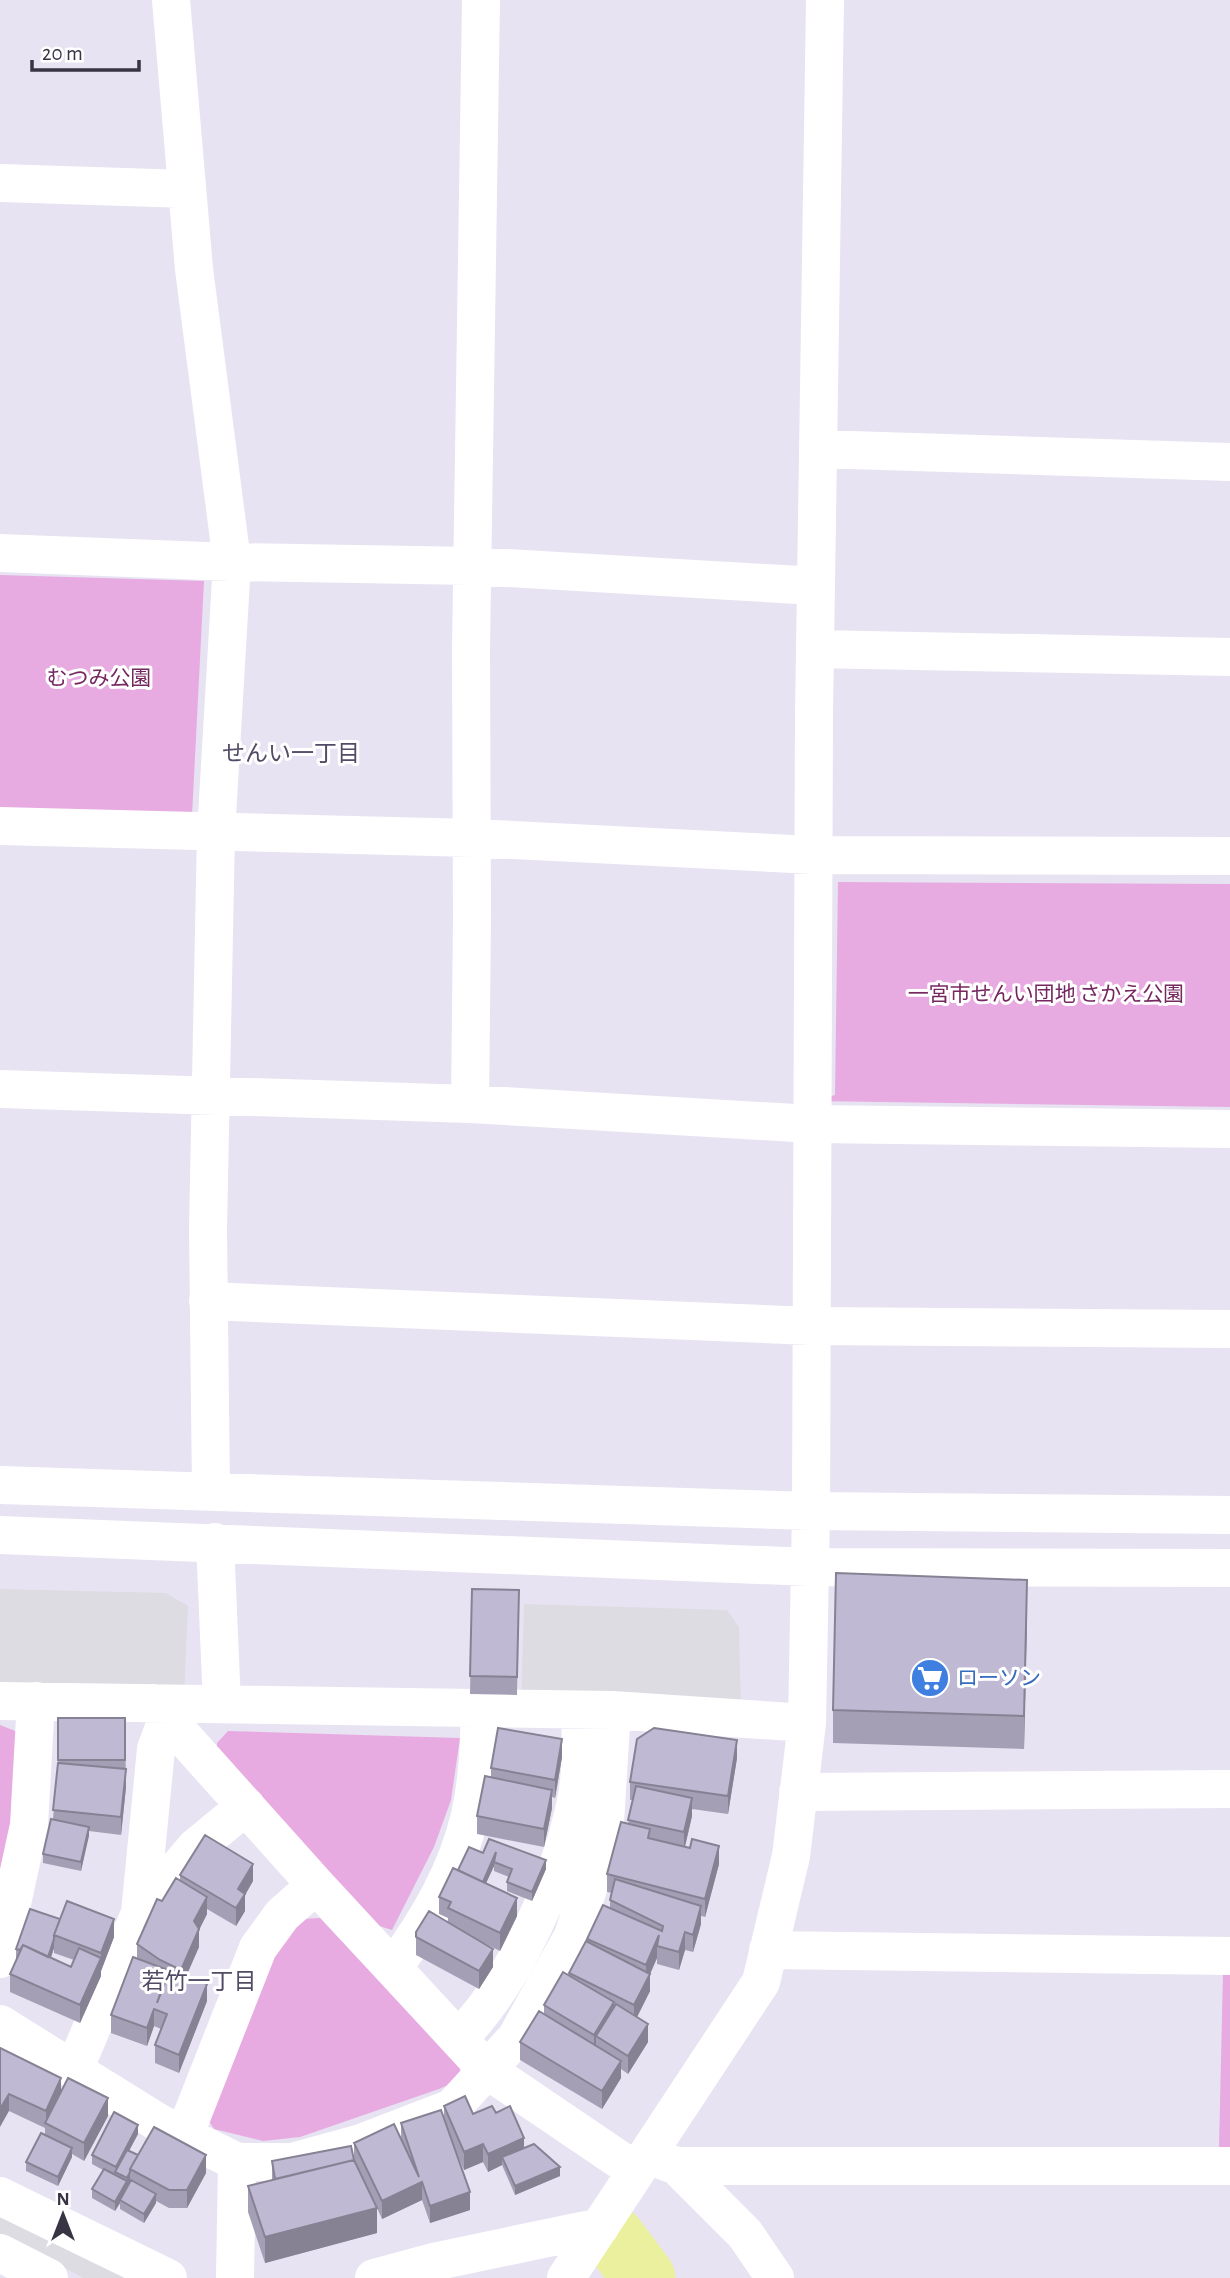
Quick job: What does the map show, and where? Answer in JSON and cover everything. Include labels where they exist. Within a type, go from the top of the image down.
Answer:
[{"type":"street","points":[[171,0],[194,269],[232,562],[216,833],[210,1096],[208,1301],[211,1491]]},
{"type":"street","points":[[470,1104],[472,566],[481,0]]},
{"type":"street","points":[[566,2278],[600,2227],[653,2164],[761,1982],[791,1856],[807,1723],[811,1511],[815,649],[825,0]]},
{"type":"street","points":[[0,183],[187,189]]},
{"type":"street","points":[[818,449],[1230,462]]},
{"type":"street","points":[[0,553],[232,562],[472,566],[816,586]]},
{"type":"street","points":[[815,649],[1230,657]]},
{"type":"street","points":[[0,826],[472,838],[813,855],[1230,856]]},
{"type":"street","points":[[0,1089],[470,1104],[812,1124],[1230,1129]]},
{"type":"street","points":[[208,1301],[811,1326],[1230,1329]]},
{"type":"street","points":[[0,1485],[811,1511],[1230,1515]]},
{"type":"street","points":[[0,1535],[810,1567],[1230,1568]]},
{"type":"street","points":[[215,1542],[222,1704]]},
{"type":"street","points":[[0,1959],[29,1825],[18,1701],[160,1711],[222,1704],[596,1710],[807,1723]]},
{"type":"street","points":[[393,1968],[423,1927],[449,1877],[470,1816],[478,1762],[480,1708]]},
{"type":"street","points":[[458,2038],[472,2024],[502,1983],[544,1902],[575,1805],[581,1760],[596,1710]]},
{"type":"street","points":[[0,2024],[159,2123],[237,2162],[292,2162],[360,2143],[452,2108],[516,2038],[573,1936],[581,1914],[604,1838],[596,1710]]},
{"type":"street","points":[[160,1711],[487,2070],[653,2164],[745,2234],[775,2278]]},
{"type":"street","points":[[74,2070],[140,1913],[160,1711]]},
{"type":"street","points":[[798,1792],[1230,1789]]},
{"type":"street","points":[[140,1913],[195,1848],[246,1806]]},
{"type":"street","points":[[184,2136],[258,1948],[282,1915],[316,1885]]},
{"type":"street","points":[[544,1902],[581,1914]]},
{"type":"street","points":[[768,1950],[1230,1956]]},
{"type":"street","points":[[235,2278],[237,2162]]},
{"type":"street","points":[[653,2164],[1230,2166]]},
{"type":"street","points":[[0,2196],[168,2278]]},
{"type":"street","points":[[374,2278],[433,2262],[600,2227]]},
{"type":"street","points":[[0,2253],[49,2278]]},
{"type":"green space","name":"むつみ公園","points":[[0,575],[204,581],[192,816],[0,809]]},
{"type":"green space","name":"一宮市せんい団地 さかえ公園","points":[[838,882],[1230,884],[1230,1107],[812,1101],[835,1095]]},
{"type":"green space","points":[[0,1725],[18,1732],[19,1788],[0,1893]]},
{"type":"green space","points":[[228,1731],[460,1738],[451,1800],[434,1847],[392,1930],[376,1925],[217,1756],[217,1743]]},
{"type":"green space","points":[[320,1918],[460,2067],[460,2080],[300,2137],[263,2141],[214,2129],[205,2115],[265,1962],[302,1919]]},
{"type":"green space","points":[[1223,1972],[1230,1973],[1230,2147],[1219,2147]]},
{"type":"shaded area","points":[[0,1589],[166,1593],[188,1606],[184,1696],[0,1692]]},
{"type":"shaded area","points":[[524,1604],[727,1610],[739,1627],[741,1709],[521,1705]]},
{"type":"shaded area","points":[[0,2201],[147,2278],[83,2278],[0,2234]]},
{"type":"building","name":"ローソン","points":[[836,1573],[1027,1580],[1024,1716],[833,1710]]},
{"type":"building","points":[[472,1589],[519,1590],[517,1677],[470,1676]]},
{"type":"building","points":[[58,1718],[125,1718],[125,1760],[58,1760]]},
{"type":"building","points":[[498,1728],[562,1739],[555,1780],[491,1768]]},
{"type":"building","points":[[654,1728],[737,1740],[728,1796],[630,1782],[637,1739]]},
{"type":"building","points":[[58,1763],[126,1769],[121,1817],[53,1810]]},
{"type":"building","points":[[485,1776],[552,1790],[544,1829],[477,1816]]},
{"type":"building","points":[[636,1786],[692,1798],[684,1832],[628,1820]]},
{"type":"building","points":[[51,1819],[89,1827],[81,1862],[43,1854]]},
{"type":"building","points":[[621,1822],[650,1829],[648,1838],[690,1848],[692,1839],[719,1846],[705,1899],[607,1874]]},
{"type":"building","points":[[205,1835],[253,1864],[238,1889],[245,1894],[236,1908],[180,1875]]},
{"type":"building","points":[[489,1839],[546,1860],[532,1892],[507,1882],[512,1869],[494,1862],[496,1852],[483,1882],[458,1870],[469,1847],[483,1853]]},
{"type":"building","points":[[453,1868],[517,1898],[500,1933],[448,1908],[451,1902],[439,1897]]},
{"type":"building","points":[[176,1878],[207,1897],[194,1921],[199,1929],[181,1970],[137,1944],[157,1899],[162,1901]]},
{"type":"building","points":[[615,1879],[701,1906],[693,1935],[685,1932],[679,1952],[657,1946],[659,1935],[646,1965],[587,1939],[603,1905],[662,1931],[663,1926],[610,1900]]},
{"type":"building","points":[[67,1901],[114,1919],[101,1953],[54,1935]]},
{"type":"building","points":[[30,1909],[60,1919],[48,1957],[23,1945],[20,1950],[16,1949]]},
{"type":"building","points":[[429,1911],[493,1949],[479,1971],[416,1937],[416,1932]]},
{"type":"building","points":[[586,1941],[650,1974],[634,2005],[569,1973]]},
{"type":"building","points":[[23,1945],[71,1967],[79,1948],[101,1958],[80,2005],[10,1974]]},
{"type":"building","points":[[133,1957],[168,1970],[157,2003],[170,1970],[207,1984],[179,2055],[155,2045],[167,2014],[154,2009],[147,2028],[111,2015]]},
{"type":"building","points":[[563,1972],[614,2002],[594,2035],[544,2005]]},
{"type":"building","points":[[616,2004],[648,2024],[628,2056],[596,2036]]},
{"type":"building","points":[[539,2011],[621,2061],[602,2091],[520,2042]]},
{"type":"building","points":[[0,2048],[61,2078],[46,2111],[9,2094],[0,2109]]},
{"type":"building","points":[[68,2078],[108,2098],[84,2143],[45,2123]]},
{"type":"building","points":[[465,2096],[473,2114],[492,2106],[496,2113],[510,2106],[524,2138],[488,2154],[483,2144],[464,2152],[444,2106]]},
{"type":"building","points":[[441,2110],[470,2192],[430,2206],[422,2182],[382,2201],[354,2143],[394,2124],[419,2177],[401,2123]]},
{"type":"building","points":[[114,2112],[138,2125],[116,2167],[92,2155]]},
{"type":"building","points":[[154,2127],[206,2155],[187,2190],[169,2190],[130,2169]]},
{"type":"building","points":[[41,2133],[72,2148],[58,2177],[26,2162]]},
{"type":"building","points":[[534,2144],[560,2167],[515,2186],[502,2157]]},
{"type":"building","points":[[351,2146],[354,2160],[275,2179],[272,2161]]},
{"type":"building","points":[[127,2150],[138,2155],[127,2178],[115,2172]]},
{"type":"building","points":[[354,2160],[377,2208],[265,2237],[248,2186]]},
{"type":"building","points":[[104,2169],[127,2181],[115,2202],[92,2189]]},
{"type":"building","points":[[131,2180],[156,2194],[144,2214],[120,2200]]},
{"type":"waterway","points":[[614,2238],[644,2278]]},
{"type":"place","name":"ローソン","points":[[930,1678]]},
{"type":"district","name":"せんい一丁目","points":[[291,753]]},
{"type":"district","name":"若竹一丁目","points":[[199,1981]]}]
